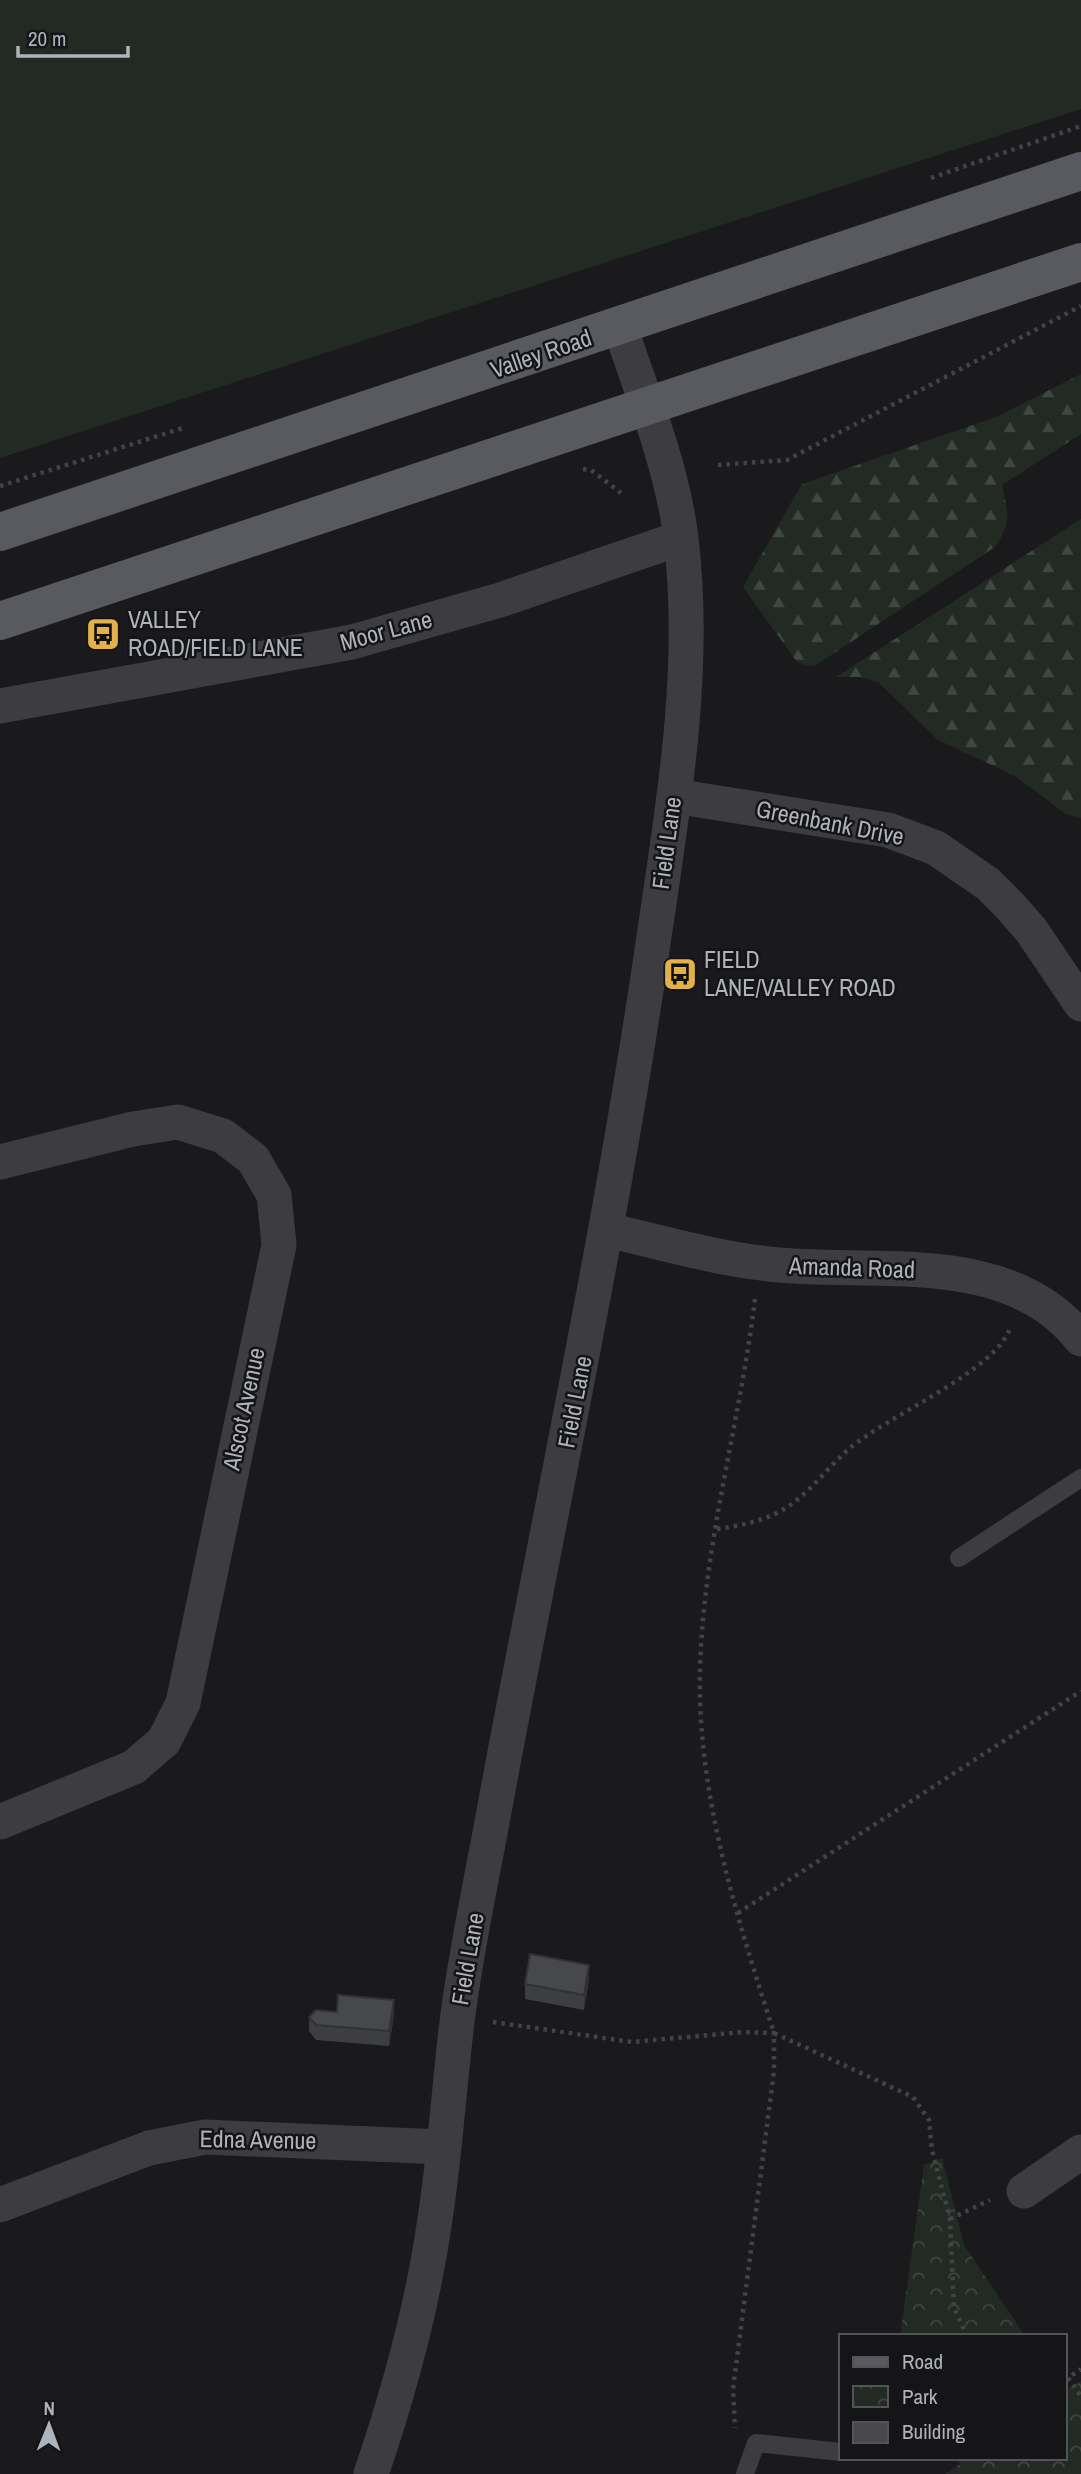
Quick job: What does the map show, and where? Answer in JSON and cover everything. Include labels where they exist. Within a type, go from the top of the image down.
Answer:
[{"type":"main road","name":"Valley Road","points":[[0,532],[1081,171]]},
{"type":"main road","points":[[0,621],[1081,262]]},
{"type":"street","name":"Field Lane","points":[[371,2474],[386,2428],[425,2279],[458,2017],[495,1804],[607,1230],[674,796],[682,709],[684,643],[681,538],[669,479],[620,327]]},
{"type":"street","name":"Moor Lane","points":[[0,706],[352,642],[500,600],[681,538]]},
{"type":"street","name":"Greenbank Drive","points":[[674,796],[888,830],[936,848],[988,884],[1010,906],[1031,930],[1081,1004]]},
{"type":"street","name":"Alscot Avenue","points":[[0,1162],[134,1129],[177,1122],[212,1132],[223,1136],[253,1159],[274,1195],[279,1245],[183,1703],[164,1741],[134,1767],[0,1822]]},
{"type":"street","name":"Amanda Road","points":[[607,1230],[760,1264],[924,1269],[974,1277],[1020,1293],[1054,1311],[1081,1339]]},
{"type":"street","name":"Edna Avenue","points":[[0,2205],[149,2148],[205,2137],[443,2147]]},
{"type":"street","points":[[1024,2191],[1081,2152]]},
{"type":"lane","points":[[959,1558],[1081,1478]]},
{"type":"lane","points":[[745,2474],[756,2443],[839,2452]]},
{"type":"path","points":[[718,465],[787,460],[1081,306]]},
{"type":"path","points":[[578,469],[591,470],[621,493]]},
{"type":"path","points":[[756,2443],[734,2427],[733,2389],[774,2071],[774,2033],[725,1865],[706,1764],[700,1671],[717,1529],[750,1344],[760,1264]]},
{"type":"path","points":[[717,1529],[747,1524],[779,1512],[807,1491],[851,1447],[994,1354],[1007,1335],[1020,1293]]},
{"type":"path","points":[[738,1913],[1081,1691]]},
{"type":"path","points":[[458,2017],[632,2042],[743,2032],[774,2033],[912,2097],[929,2120],[932,2150],[950,2219],[954,2308],[966,2334]]},
{"type":"path","points":[[950,2219],[1010,2190],[1024,2191]]},
{"type":"path","points":[[1081,2369],[1067,2379],[1081,2396]]},
{"type":"green space","points":[[0,0],[1081,0],[1081,109],[0,458]]},
{"type":"green space","points":[[1081,374],[1081,434],[1002,485],[1007,517],[1004,531],[995,547],[816,665],[808,666],[797,662],[743,587],[802,484],[996,417]]},
{"type":"green space","points":[[1081,519],[1081,818],[1066,814],[1015,776],[938,740],[878,682],[860,677],[836,677]]},
{"type":"green space","points":[[942,2158],[964,2245],[1024,2334],[900,2334],[924,2165]]},
{"type":"green space","points":[[1081,2381],[1081,2474],[945,2474],[960,2464],[957,2460],[1067,2460],[1067,2391]]},
{"type":"building","points":[[530,1954],[589,1965],[584,1995],[525,1984]]},
{"type":"building","points":[[338,1995],[394,2000],[389,2031],[316,2025],[309,2017],[316,2010],[337,2012]]},
{"type":"place","name":"VALLEY ROAD/FIELD LANE","points":[[103,634]]},
{"type":"place","name":"FIELD LANE/VALLEY ROAD","points":[[680,974]]}]
